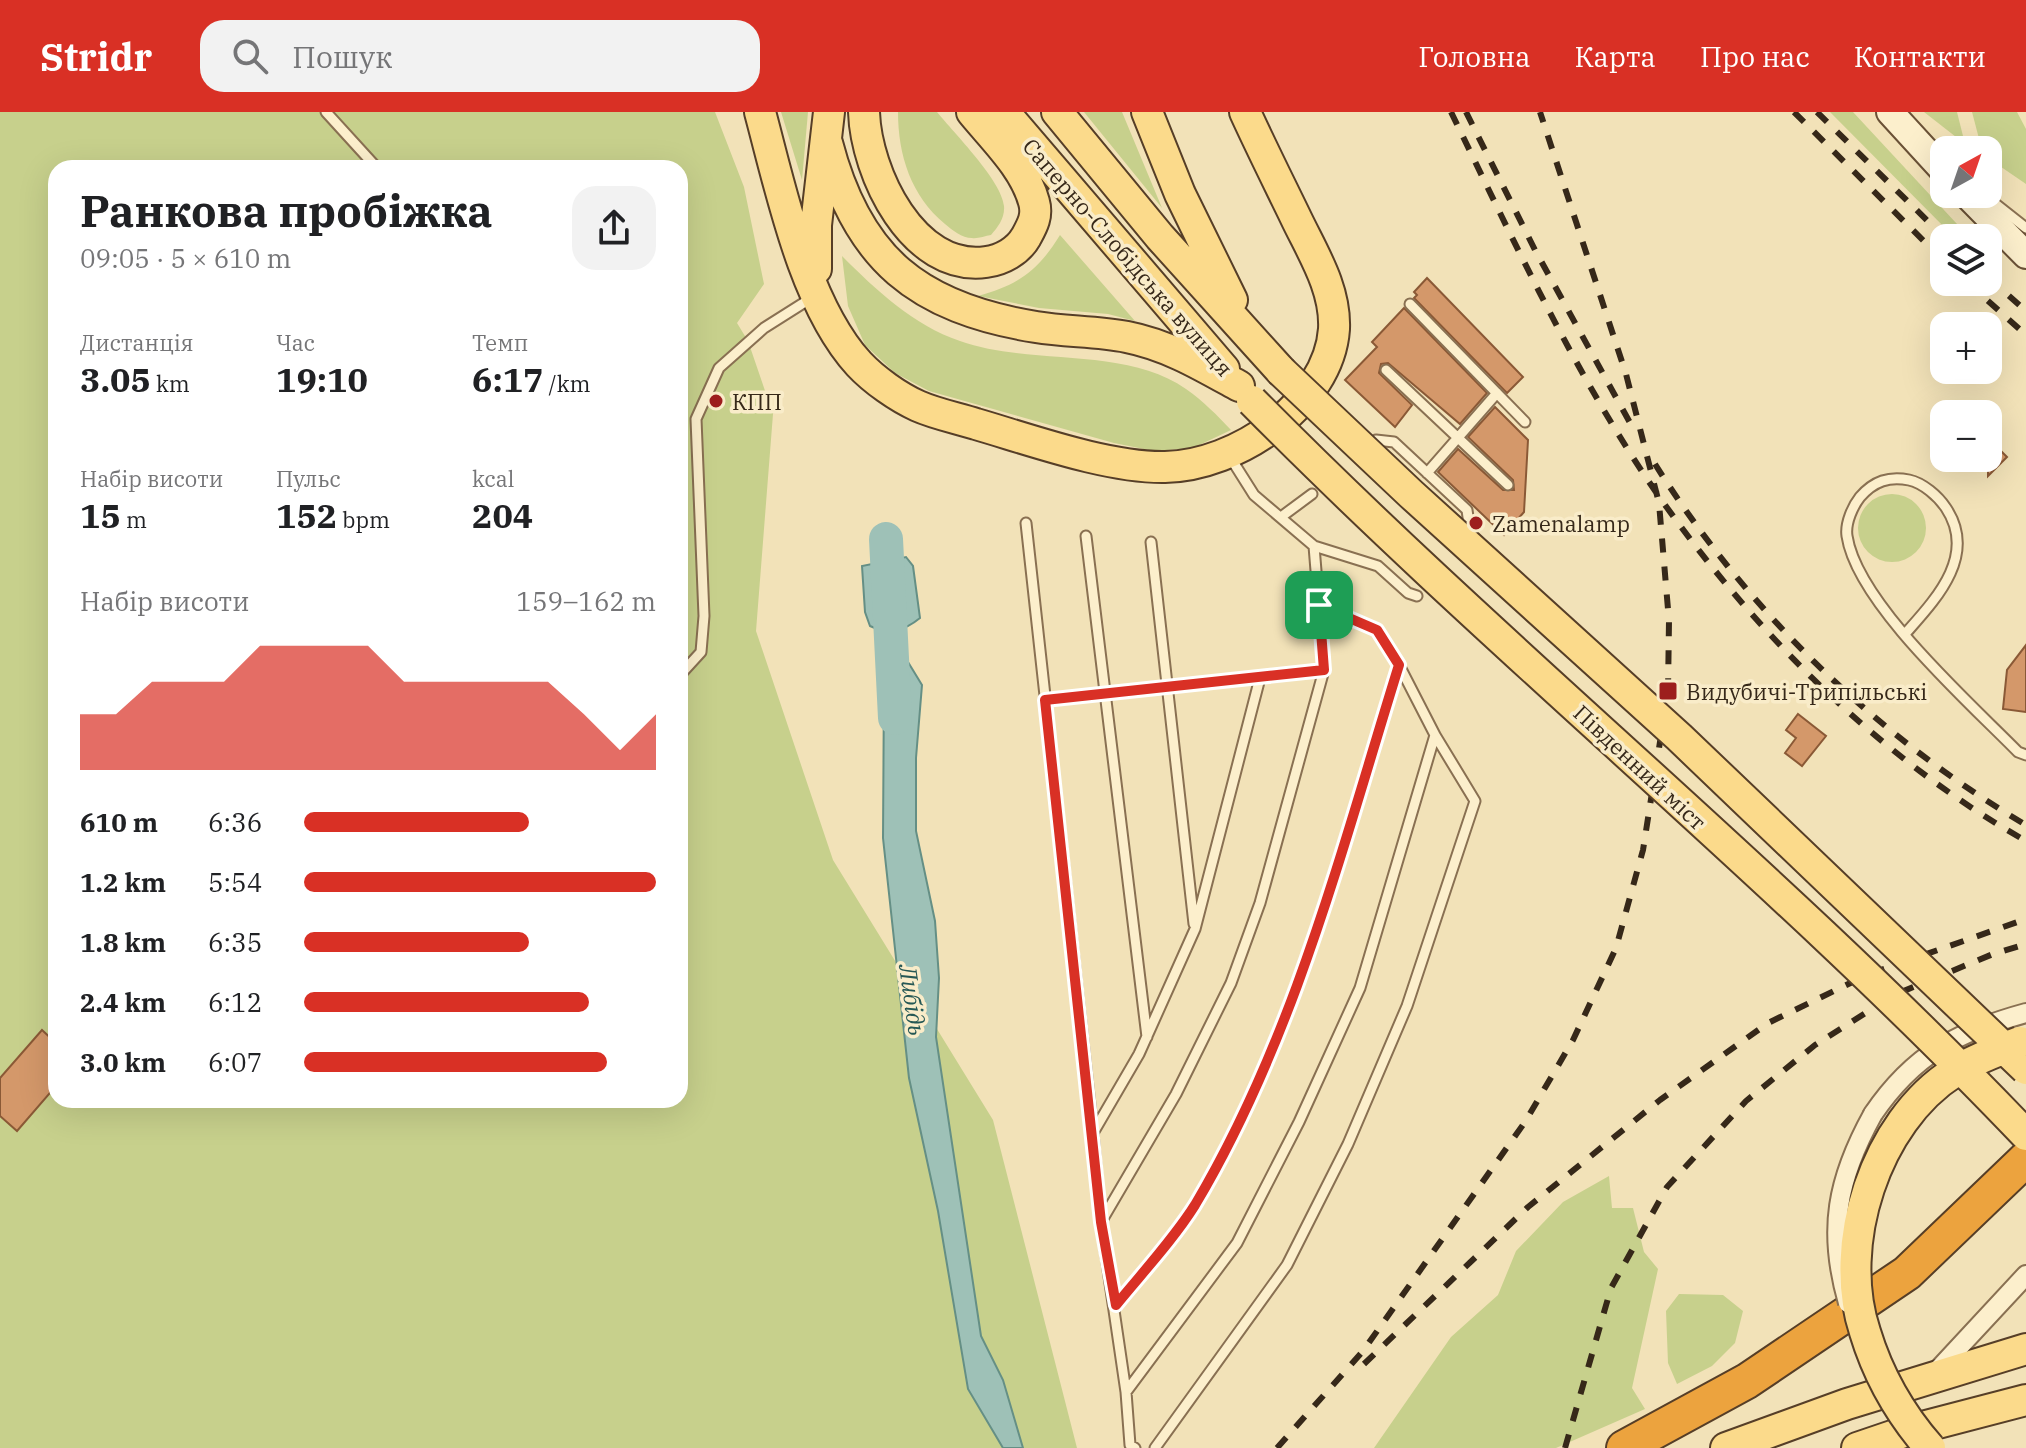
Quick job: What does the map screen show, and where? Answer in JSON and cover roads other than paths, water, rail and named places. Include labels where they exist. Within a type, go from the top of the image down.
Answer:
[{"type":"highway","points":[[1624,1448],[1747,1381],[1907,1273],[2026,1159]]},
{"type":"main road","points":[[760,112],[782,194],[816,295],[841,341],[860,366],[920,407],[1087,455],[1164,467],[1191,464],[1228,454],[1269,429],[1311,388],[1325,369],[1332,349],[1334,326],[1328,286],[1245,112]]},
{"type":"main road","points":[[816,295],[816,225],[829,112]]},
{"type":"main road","points":[[864,112],[867,143],[883,188],[902,219],[923,242],[969,264],[995,261],[1012,253],[1023,242],[1035,221],[1035,205],[1023,176],[972,112]]},
{"type":"main road","name":"Саперно-Слобідська вулиця","points":[[1004,112],[1152,288],[1246,393]]},
{"type":"main road","name":"Саперно-Слобідська вулиця","points":[[1057,112],[1160,237],[1281,371],[1701,758],[2026,1069]]},
{"type":"main road","points":[[1147,112],[1180,194],[1253,341]]},
{"type":"main road","points":[[827,143],[837,184],[856,224]]},
{"type":"main road","points":[[816,225],[829,210],[840,209],[889,265],[921,289],[961,307],[1034,327],[1127,337],[1182,354],[1246,393]]},
{"type":"main road","name":"Південний міст","points":[[1246,393],[1392,538],[1881,991],[2026,1135]]},
{"type":"main road","points":[[1930,1448],[1899,1407],[1864,1330],[1856,1255],[1863,1214],[1882,1153],[1914,1106],[1937,1085],[1981,1057],[2026,1040]]},
{"type":"main road","points":[[1726,1448],[1931,1377],[2026,1349]]},
{"type":"main road","points":[[1857,1448],[1907,1431],[2026,1400]]},
{"type":"street","points":[[1890,112],[1930,155]]},
{"type":"street","points":[[1980,208],[2026,255]]},
{"type":"street","points":[[1864,1330],[1851,1311],[1840,1276],[1838,1211],[1844,1172],[1873,1114],[1891,1088],[1925,1054],[1961,1034],[2026,1013]]},
{"type":"street","points":[[1931,1377],[2026,1275]]},
{"type":"lane","points":[[326,112],[370,160]]},
{"type":"lane","points":[[2001,208],[2026,228]]},
{"type":"lane","points":[[688,666],[701,652],[704,616],[696,419],[719,368],[764,328],[794,306],[816,295]]},
{"type":"lane","points":[[1410,304],[1525,422]]},
{"type":"lane","points":[[1386,370],[1508,485]]},
{"type":"lane","points":[[1427,473],[1497,393]]},
{"type":"lane","points":[[1376,440],[1394,442],[1467,510],[1470,531]]},
{"type":"lane","points":[[1228,454],[1254,495],[1314,546],[1378,566],[1408,593],[1417,596]]},
{"type":"lane","points":[[1905,634],[1940,594],[1953,571],[1959,541],[1952,517],[1940,499],[1915,481],[1894,477],[1876,482],[1860,497],[1850,514],[1846,535],[1867,587],[1905,634],[2018,752],[2026,755]]},
{"type":"lane","points":[[1281,517],[1312,494]]},
{"type":"lane","points":[[1026,523],[1101,1222],[1116,1305],[1130,1445],[1135,1448]]},
{"type":"lane","points":[[1086,536],[1147,1037]]},
{"type":"lane","points":[[1151,542],[1195,929]]},
{"type":"lane","points":[[1101,1222],[1176,1094],[1231,983],[1260,903],[1324,670],[1314,546]]},
{"type":"lane","points":[[1155,1448],[1287,1265],[1348,1144],[1407,1006],[1475,801],[1377,630],[1319,605]]},
{"type":"lane","points":[[1116,1305],[1194,1206],[1268,1061],[1312,941],[1399,665]]},
{"type":"lane","points":[[1045,700],[1324,670]]},
{"type":"lane","points":[[1093,1133],[1147,1037],[1195,929],[1260,678]]},
{"type":"lane","points":[[1126,1392],[1237,1243],[1299,1122],[1360,988],[1435,735]]},
{"type":"water","points":[[906,557],[913,566],[920,618],[896,630],[870,626],[865,612],[862,566]]},
{"type":"water","points":[[908,662],[922,685],[916,758],[916,831],[935,921],[939,978],[936,1037],[981,1336],[1003,1380],[1023,1448],[1003,1448],[968,1389],[938,1211],[909,1078],[883,838],[884,680]]},
{"type":"waterway","name":"Либідь","points":[[886,539],[895,718]]},
{"type":"railway","points":[[1451,112],[1523,259],[1600,404],[1658,495],[1696,546],[1736,596],[1823,689],[1920,771],[2026,841]]},
{"type":"railway","points":[[1466,112],[1535,250],[1634,430]]},
{"type":"railway","points":[[1277,1448],[1363,1351],[1525,1122],[1573,1040],[1616,948],[1643,850],[1668,691],[1669,621],[1659,503],[1626,374],[1540,112]]},
{"type":"railway","points":[[1794,112],[1930,247]]},
{"type":"railway","points":[[1817,112],[1931,224]]},
{"type":"railway","points":[[2002,290],[2026,311]]},
{"type":"railway","points":[[1983,296],[2026,335]]},
{"type":"railway","points":[[1655,464],[1731,570],[1819,667],[1918,752],[2026,825]]},
{"type":"railway","points":[[1364,1364],[1528,1207],[1660,1100],[1768,1023],[1867,975],[2026,919]]},
{"type":"railway","points":[[1565,1448],[1611,1288],[1667,1187],[1746,1101],[1815,1045],[1894,995],[1993,954],[2026,944]]},
{"type":"place","name":"КПП","points":[[716,401]]},
{"type":"place","name":"Zamenalamp","points":[[1476,523]]},
{"type":"place","name":"Видубичі-Трипільські","points":[[1668,691]]}]
